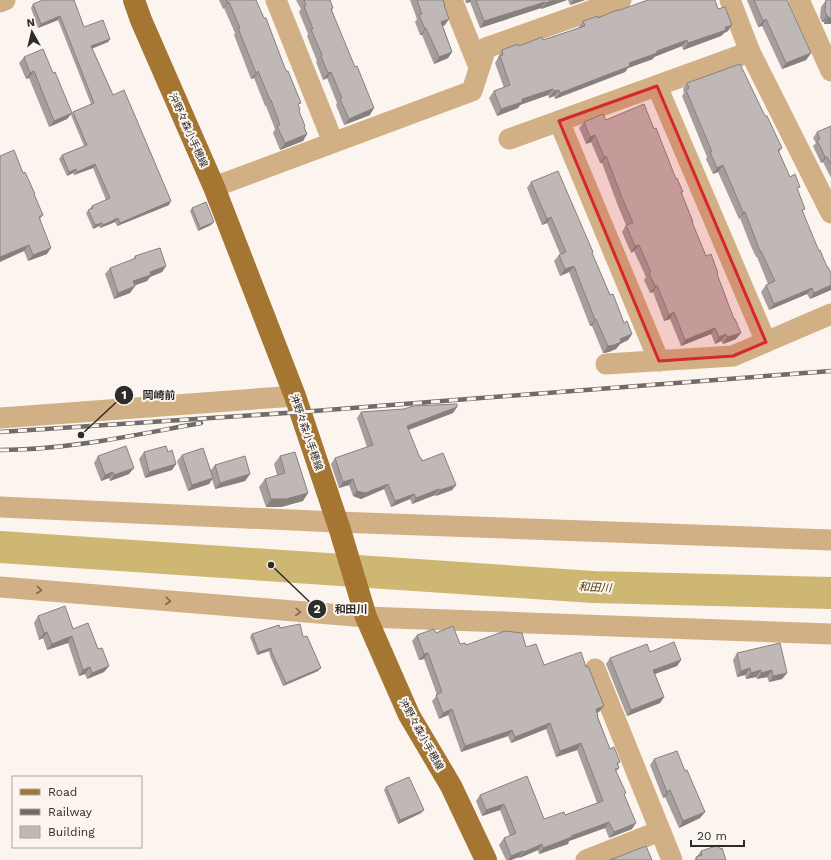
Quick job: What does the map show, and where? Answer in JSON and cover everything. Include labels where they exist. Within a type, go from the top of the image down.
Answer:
[{"type":"main road","name":"沖野々森小手穂線","points":[[134,0],[141,20],[214,187],[295,396],[338,526],[364,612],[409,715],[451,786],[486,860]]},
{"type":"street","points":[[0,2],[5,0]]},
{"type":"street","points":[[276,0],[333,142]]},
{"type":"street","points":[[452,0],[479,66]]},
{"type":"street","points":[[214,187],[472,91],[486,48],[621,0]]},
{"type":"street","points":[[730,0],[750,52],[831,213]]},
{"type":"street","points":[[799,0],[831,71]]},
{"type":"street","points":[[509,139],[750,52]]},
{"type":"street","points":[[657,86],[766,342]]},
{"type":"street","points":[[559,121],[659,361]]},
{"type":"street","points":[[606,364],[733,356],[831,314]]},
{"type":"street","points":[[0,418],[295,396]]},
{"type":"street","points":[[0,507],[338,526],[831,540]]},
{"type":"street","points":[[0,587],[364,612],[831,634]]},
{"type":"street","points":[[595,669],[672,860]]},
{"type":"street","points":[[586,860],[660,831]]},
{"type":"highlighted area","points":[[657,86],[766,342],[733,356],[659,361],[559,121]]},
{"type":"building","points":[[43,0],[74,0],[84,27],[103,20],[110,39],[91,46],[113,95],[124,90],[171,201],[120,223],[118,218],[103,225],[102,223],[95,225],[88,210],[93,208],[92,206],[110,198],[95,164],[77,172],[76,169],[69,172],[62,155],[87,145],[73,112],[94,103],[60,16],[41,24],[33,4]]},
{"type":"building","points":[[226,0],[256,0],[264,18],[266,18],[286,71],[288,71],[301,103],[298,104],[299,111],[307,134],[285,143],[277,126],[280,125],[271,100],[258,71],[256,73],[238,28],[240,28],[229,2],[227,3]]},
{"type":"building","points":[[304,0],[330,0],[333,8],[331,9],[374,108],[349,119],[340,99],[342,98],[331,72],[328,73],[321,56],[322,55],[311,29],[313,29],[304,6],[306,5]]},
{"type":"building","points":[[417,0],[443,0],[449,19],[441,22],[452,52],[439,57],[419,15],[422,14]]},
{"type":"building","points":[[476,0],[554,0],[484,21]]},
{"type":"building","points":[[648,0],[715,0],[718,9],[725,7],[732,25],[725,27],[726,30],[688,43],[687,40],[657,51],[657,53],[629,63],[630,66],[560,93],[559,90],[554,91],[553,89],[522,99],[522,102],[501,109],[494,91],[510,85],[500,56],[503,55],[502,50],[518,44],[519,46],[542,37],[543,40],[585,26],[583,21],[598,16],[598,18]]},
{"type":"building","points":[[754,0],[787,0],[811,53],[786,63],[766,19],[763,21]]},
{"type":"building","points":[[826,0],[831,0],[831,18],[827,16],[825,11]]},
{"type":"building","points":[[43,49],[53,73],[55,72],[72,113],[54,121],[34,71],[30,73],[24,57]]},
{"type":"building","points":[[740,64],[782,148],[778,150],[790,177],[795,174],[800,187],[797,188],[805,209],[802,210],[819,251],[820,250],[831,273],[831,285],[814,293],[812,288],[774,304],[766,285],[775,281],[760,251],[745,212],[743,212],[723,165],[717,168],[710,152],[712,152],[686,90],[689,88],[687,83]]},
{"type":"building","points":[[644,104],[654,129],[656,128],[676,179],[677,178],[683,192],[681,192],[706,256],[711,254],[734,319],[741,333],[727,337],[726,334],[719,337],[715,328],[685,340],[674,312],[669,315],[657,285],[655,286],[649,273],[651,272],[639,245],[635,246],[626,225],[633,223],[606,156],[604,157],[595,135],[590,137],[584,122],[603,114],[606,120]]},
{"type":"building","points":[[831,126],[831,164],[827,157],[825,157],[817,140],[820,139],[817,132]]},
{"type":"building","points":[[14,150],[23,173],[25,172],[35,194],[43,215],[39,217],[51,248],[33,255],[29,245],[0,257],[0,156]]},
{"type":"building","points":[[558,171],[610,295],[613,294],[624,323],[627,321],[632,334],[620,339],[621,342],[614,345],[608,346],[596,319],[595,320],[574,266],[565,269],[559,255],[566,252],[551,217],[547,219],[531,182]]},
{"type":"building","points":[[206,202],[214,222],[200,228],[192,208]]},
{"type":"building","points":[[160,248],[166,266],[150,272],[151,275],[133,281],[135,286],[118,293],[110,268],[136,258],[135,256]]},
{"type":"building","points":[[457,404],[457,407],[407,426],[422,461],[443,453],[456,485],[440,490],[439,489],[416,498],[414,494],[395,501],[388,484],[365,493],[357,491],[353,479],[343,482],[335,458],[373,445],[361,412],[404,409],[413,406]]},
{"type":"building","points":[[126,446],[134,468],[114,475],[113,472],[105,475],[98,456]]},
{"type":"building","points":[[166,446],[168,452],[172,450],[176,464],[149,472],[144,452]]},
{"type":"building","points":[[203,448],[213,478],[192,485],[182,455]]},
{"type":"building","points":[[295,452],[308,493],[286,499],[271,499],[265,479],[285,473],[280,456]]},
{"type":"building","points":[[245,456],[250,474],[220,483],[215,465]]},
{"type":"building","points":[[65,606],[73,629],[88,623],[98,649],[102,648],[109,666],[92,673],[90,667],[83,670],[72,636],[52,644],[47,632],[44,633],[38,616]]},
{"type":"building","points":[[300,624],[303,637],[307,636],[321,668],[286,683],[271,648],[259,652],[252,634],[279,625],[280,628]]},
{"type":"building","points":[[453,626],[460,644],[465,643],[466,645],[505,631],[522,633],[526,647],[536,644],[544,665],[581,652],[586,667],[588,666],[604,706],[596,709],[597,716],[610,749],[614,747],[620,762],[617,763],[619,768],[615,769],[626,793],[624,794],[636,823],[614,832],[609,822],[543,848],[542,844],[511,856],[504,838],[516,833],[504,804],[486,810],[480,795],[527,776],[544,819],[564,812],[565,815],[603,801],[581,743],[560,751],[550,723],[515,737],[512,730],[465,746],[452,709],[443,713],[436,695],[442,692],[428,653],[424,654],[417,635],[434,629],[436,633]]},
{"type":"building","points":[[674,642],[681,660],[653,670],[664,697],[631,710],[610,658],[647,644],[650,652]]},
{"type":"building","points":[[780,643],[787,673],[773,676],[772,670],[761,673],[761,670],[751,673],[750,668],[741,671],[737,653]]},
{"type":"building","points":[[677,751],[705,812],[683,821],[670,790],[667,792],[654,759]]},
{"type":"building","points":[[409,777],[424,810],[400,820],[386,787]]},
{"type":"building","points":[[719,845],[720,849],[722,848],[726,860],[697,860],[696,857],[702,855],[701,851]]},
{"type":"building","points":[[646,846],[652,860],[610,860]]},
{"type":"waterway","name":"和田川","points":[[0,547],[593,587],[831,593]]},
{"type":"railway","points":[[0,432],[301,412],[831,371]]},
{"type":"railway","points":[[0,450],[76,445],[201,423]]},
{"type":"place","name":"岡崎前","points":[[81,435]]},
{"type":"place","name":"和田川","points":[[271,565]]}]
